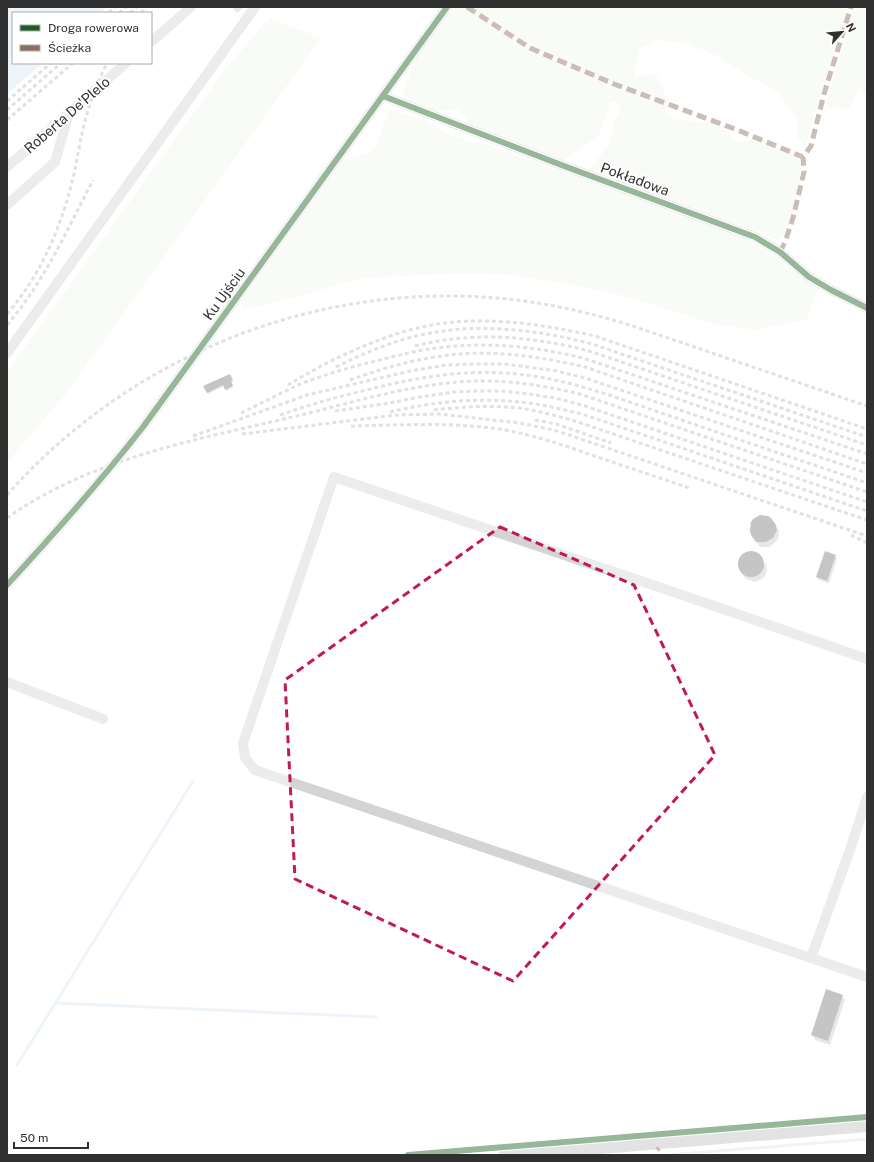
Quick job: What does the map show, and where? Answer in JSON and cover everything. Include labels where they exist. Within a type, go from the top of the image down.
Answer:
[{"type":"highway","points":[[506,1155],[628,1150],[867,1125]]},
{"type":"street","points":[[152,41],[191,7]]},
{"type":"street","points":[[7,353],[255,7]]},
{"type":"street","name":"Ku Ujściu","points":[[7,585],[87,497],[133,440],[446,7]]},
{"type":"street","name":"Roberta De'Plelo","points":[[7,168],[125,64]]},
{"type":"street","name":"Pokładowa","points":[[383,96],[564,166],[755,237],[780,252],[808,277],[831,290],[865,303]]},
{"type":"street","points":[[7,205],[55,162],[69,113]]},
{"type":"street","points":[[867,659],[334,477],[243,743],[244,758],[255,770],[867,977]]},
{"type":"street","points":[[7,682],[103,719]]},
{"type":"street","points":[[811,958],[851,847],[867,797]]},
{"type":"highlighted area","points":[[500,527],[634,585],[715,755],[513,981],[295,879],[285,680]]},
{"type":"shaded area","points":[[7,7],[107,7],[101,12],[12,12],[12,64],[42,64],[7,94]]},
{"type":"shaded area","points":[[456,7],[618,7],[619,9],[630,7],[849,7],[805,147],[798,138],[796,117],[776,91],[721,60],[720,57],[689,44],[657,40],[640,48],[634,76],[656,75],[668,100],[665,112],[674,119],[718,124],[737,143],[758,138],[798,158],[801,165],[801,170],[794,208],[784,234],[779,241],[764,234],[620,182],[589,168],[601,155],[610,140],[613,125],[620,111],[617,102],[611,102],[598,136],[564,160],[469,125],[465,115],[457,108],[436,111],[401,100],[417,52]]},
{"type":"shaded area","points":[[854,7],[867,7],[867,93],[858,89],[849,109],[826,106]]},
{"type":"shaded area","points":[[269,18],[321,38],[65,395],[7,463],[7,372],[227,67]]},
{"type":"shaded area","points":[[390,109],[428,121],[445,133],[472,143],[482,143],[748,240],[818,289],[807,319],[757,330],[718,325],[624,296],[570,284],[502,274],[462,273],[361,278],[292,298],[243,310],[241,302],[342,162],[374,150]]},
{"type":"building","points":[[230,374],[233,380],[231,381],[233,386],[225,390],[223,385],[207,393],[203,386]]},
{"type":"building","points":[[760,515],[768,516],[776,525],[777,530],[773,538],[766,542],[756,542],[751,535],[751,522]]},
{"type":"building","points":[[751,551],[760,555],[764,564],[760,573],[751,577],[742,573],[738,564],[742,555]]},
{"type":"building","points":[[825,551],[836,555],[827,581],[816,577]]},
{"type":"building","points":[[826,989],[843,995],[828,1041],[811,1035]]},
{"type":"waterway","points":[[17,1065],[193,781]]},
{"type":"waterway","points":[[56,1003],[376,1017]]},
{"type":"waterway","points":[[668,1155],[867,1139]]},
{"type":"railway","points":[[110,12],[115,7]]},
{"type":"railway","points":[[120,12],[126,7]]},
{"type":"railway","points":[[131,12],[137,7]]},
{"type":"railway","points":[[142,12],[146,7]]},
{"type":"railway","points":[[7,101],[50,64]]},
{"type":"railway","points":[[7,110],[60,64]]},
{"type":"railway","points":[[7,120],[72,64]]},
{"type":"railway","points":[[7,314],[19,299],[39,268],[55,235],[72,182],[89,107],[107,64]]},
{"type":"railway","points":[[7,325],[44,273],[93,180]]},
{"type":"railway","points":[[7,495],[54,447],[106,406],[163,370],[222,341],[285,319],[350,304],[416,297],[502,298],[579,311],[636,327],[867,406]]},
{"type":"railway","points":[[288,385],[343,355],[405,331],[425,326],[464,321],[520,323],[558,328],[595,336],[867,429]]},
{"type":"railway","points":[[336,367],[385,345],[416,336],[460,329],[482,328],[527,331],[549,334],[592,344],[867,437]]},
{"type":"railway","points":[[415,346],[437,341],[481,337],[524,339],[568,346],[589,351],[867,445]]},
{"type":"railway","points":[[241,413],[298,385],[356,366],[410,352],[436,348],[499,345],[551,351],[586,359],[867,454]]},
{"type":"railway","points":[[350,380],[407,362],[460,354],[478,353],[531,357],[585,367],[867,464]]},
{"type":"railway","points":[[193,436],[307,395],[410,371],[446,365],[505,364],[557,371],[585,378],[867,473]]},
{"type":"railway","points":[[280,415],[341,396],[433,376],[486,372],[526,375],[547,378],[590,389],[867,483]]},
{"type":"railway","points":[[7,518],[40,497],[75,480],[111,465],[148,453],[186,442],[409,389],[453,382],[475,381],[502,381],[528,384],[580,394],[867,492]]},
{"type":"railway","points":[[335,411],[454,392],[501,391],[555,398],[582,405],[867,502]]},
{"type":"railway","points":[[390,412],[424,405],[476,400],[511,401],[548,406],[582,414],[867,511]]},
{"type":"railway","points":[[434,410],[465,407],[507,407],[546,413],[575,421],[867,520]]},
{"type":"railway","points":[[242,434],[396,415],[439,414],[520,423],[554,430],[867,536]]},
{"type":"railway","points":[[535,420],[556,424],[611,443]]},
{"type":"railway","points":[[351,426],[462,425],[499,429],[525,434],[563,445],[689,488]]},
{"type":"railway","points":[[851,535],[867,543]]},
{"type":"marked path","points":[[467,7],[530,48],[614,84],[735,129],[803,157]]},
{"type":"marked path","points":[[780,252],[793,218],[804,172],[803,157],[811,146],[824,94],[851,7]]},
{"type":"cycle path","points":[[7,585],[76,508],[143,427],[447,7]]},
{"type":"cycle path","points":[[383,96],[564,166],[755,237],[780,252],[809,277],[867,308]]},
{"type":"cycle path","points":[[408,1155],[867,1117]]}]
